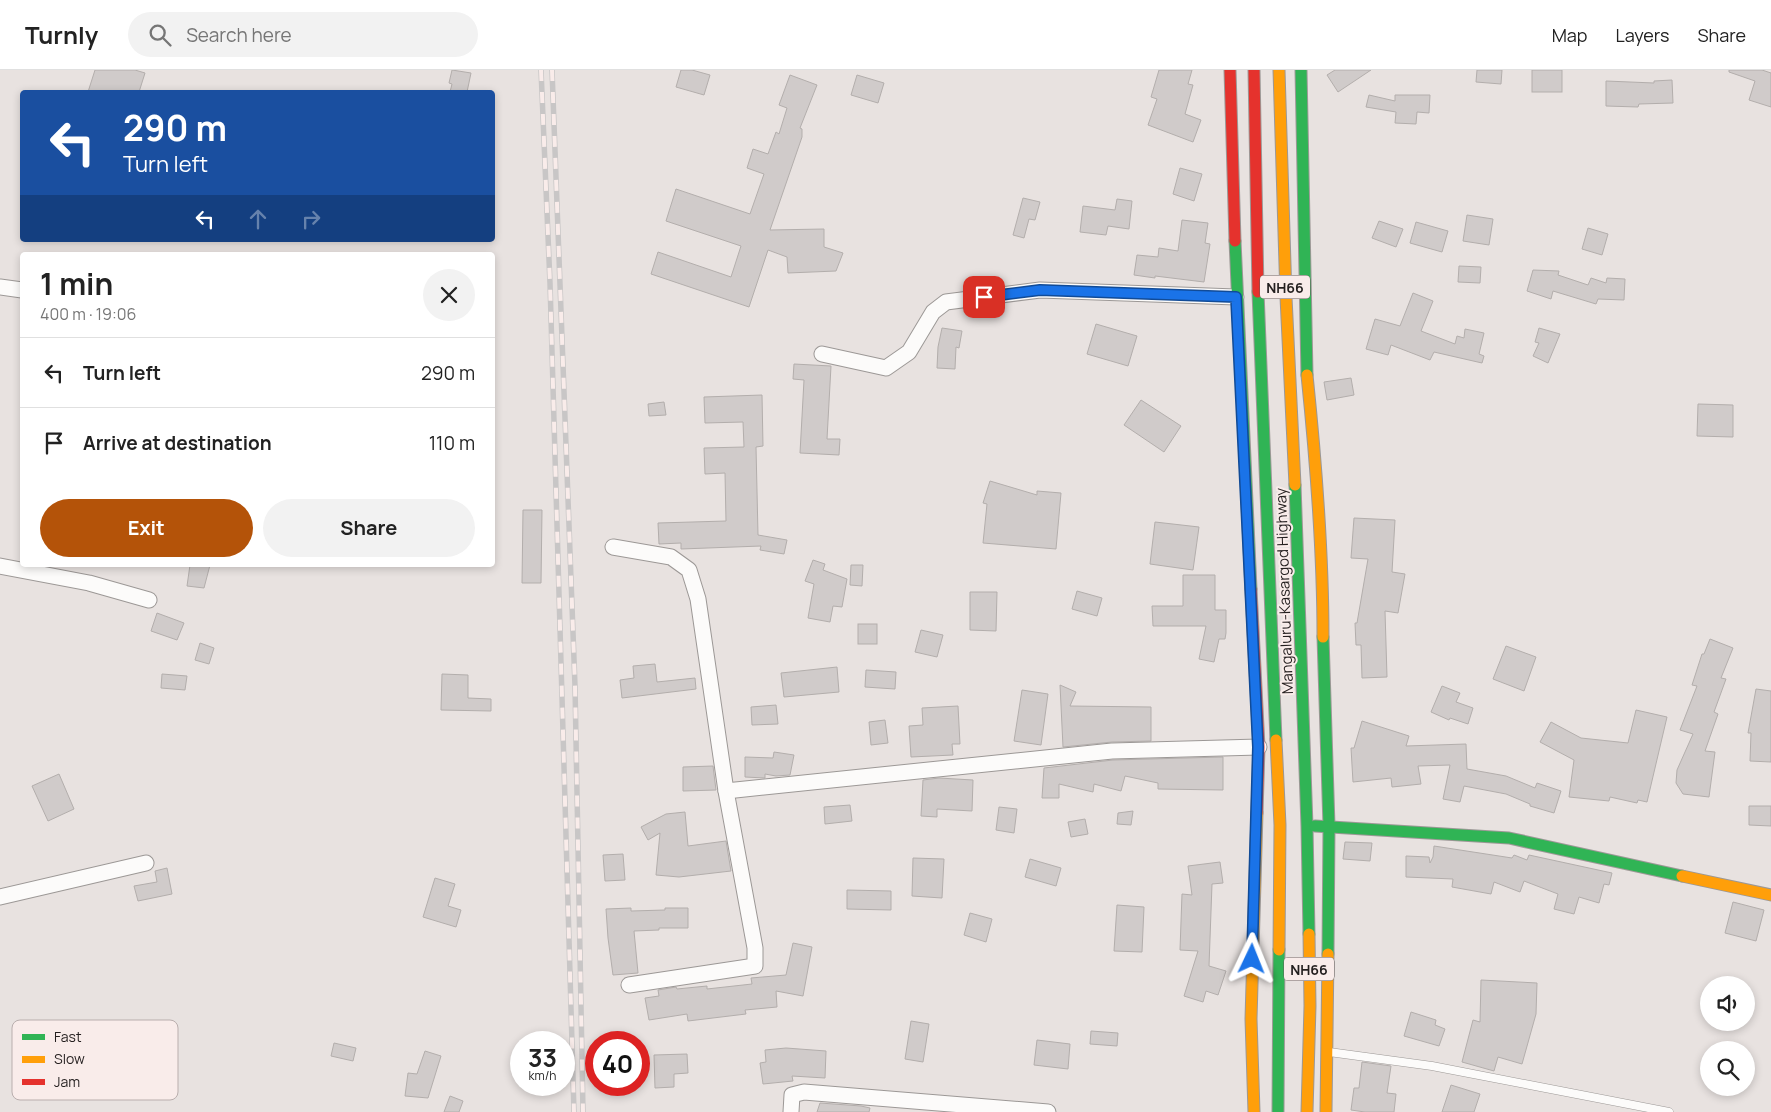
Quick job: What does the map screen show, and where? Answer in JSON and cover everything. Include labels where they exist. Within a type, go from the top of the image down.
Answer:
[{"type":"main road","points":[[1230,70],[1236,297],[1258,747],[1281,824],[1251,1019],[1254,1112]]},
{"type":"main road","name":"Mangaluru-Kasargod Highway","points":[[1254,70],[1261,400],[1281,824],[1310,1006],[1307,1112]]},
{"type":"main road","name":"Mangaluru-Kasargod Highway","points":[[1278,1112],[1281,824],[1296,504],[1286,297],[1279,70]]},
{"type":"main road","points":[[1301,70],[1307,371],[1315,455],[1323,595],[1323,675],[1329,826],[1326,1112]]},
{"type":"main road","points":[[1281,824],[1509,838],[1771,895]]},
{"type":"street","points":[[0,287],[20,290]]},
{"type":"street","points":[[822,354],[886,368],[909,352],[933,312],[946,302],[1040,290],[1236,297]]},
{"type":"street","points":[[613,547],[671,557],[689,570],[698,599],[726,791],[755,948],[755,966],[629,985]]},
{"type":"street","points":[[0,566],[89,583],[149,600]]},
{"type":"street","points":[[726,791],[1112,751],[1258,747]]},
{"type":"street","points":[[0,898],[146,863]]},
{"type":"street","points":[[791,1112],[792,1095],[804,1092],[1048,1112]]},
{"type":"lane","points":[[1327,1051],[1432,1066],[1669,1112]]},
{"type":"building","points":[[95,70],[135,70],[145,73],[140,90],[89,90]]},
{"type":"building","points":[[452,70],[471,73],[467,90],[450,90],[452,84],[449,83]]},
{"type":"building","points":[[681,70],[692,70],[710,75],[704,95],[676,87]]},
{"type":"building","points":[[1159,70],[1192,70],[1188,84],[1193,85],[1185,114],[1201,120],[1193,142],[1148,125],[1157,99],[1151,97]]},
{"type":"building","points":[[1335,70],[1371,70],[1338,92],[1327,75]]},
{"type":"building","points":[[1477,70],[1502,70],[1501,84],[1476,82]]},
{"type":"building","points":[[1532,70],[1562,70],[1562,92],[1532,92]]},
{"type":"building","points":[[1729,70],[1762,70],[1771,73],[1771,107],[1749,100],[1755,81],[1729,72]]},
{"type":"building","points":[[790,75],[817,85],[800,128],[802,129],[802,137],[770,230],[824,229],[824,247],[843,253],[836,271],[788,273],[787,257],[768,250],[749,307],[651,274],[658,252],[731,277],[741,246],[666,221],[676,189],[750,214],[764,174],[747,168],[753,149],[768,154],[776,132],[779,134],[787,108],[779,105]]},
{"type":"building","points":[[857,75],[884,83],[878,103],[851,95]]},
{"type":"building","points":[[1672,80],[1673,103],[1639,104],[1638,107],[1606,106],[1606,81],[1654,83],[1654,81]]},
{"type":"building","points":[[1369,95],[1395,101],[1395,95],[1430,95],[1429,113],[1417,112],[1416,124],[1395,123],[1396,112],[1366,107]]},
{"type":"building","points":[[1180,168],[1202,174],[1194,201],[1173,194]]},
{"type":"building","points":[[1023,198],[1040,202],[1035,220],[1029,219],[1024,238],[1013,235]]},
{"type":"building","points":[[1117,199],[1132,201],[1129,229],[1108,226],[1106,235],[1080,232],[1083,206],[1115,210]]},
{"type":"building","points":[[1467,215],[1493,219],[1489,245],[1463,241]]},
{"type":"building","points":[[1182,220],[1208,223],[1205,243],[1210,244],[1204,282],[1134,275],[1137,255],[1158,257],[1159,248],[1178,251]]},
{"type":"building","points":[[1379,221],[1403,229],[1396,247],[1372,238]]},
{"type":"building","points":[[1416,222],[1448,231],[1442,252],[1410,243]]},
{"type":"building","points":[[1588,228],[1608,234],[1602,255],[1582,249]]},
{"type":"building","points":[[1459,266],[1481,267],[1480,283],[1458,282]]},
{"type":"building","points":[[1533,270],[1559,271],[1558,275],[1588,285],[1591,278],[1606,283],[1607,278],[1625,279],[1624,300],[1598,299],[1596,304],[1553,291],[1551,299],[1527,291]]},
{"type":"building","points":[[1413,293],[1433,301],[1421,331],[1455,344],[1457,336],[1464,338],[1465,329],[1484,333],[1479,354],[1484,356],[1482,363],[1434,352],[1430,360],[1391,345],[1388,355],[1366,349],[1375,319],[1400,326]]},
{"type":"building","points":[[1096,324],[1137,336],[1128,366],[1087,354]]},
{"type":"building","points":[[942,328],[962,331],[959,348],[956,347],[955,369],[937,368],[938,347]]},
{"type":"building","points":[[1539,328],[1560,334],[1548,363],[1533,356],[1539,343],[1535,342]]},
{"type":"building","points":[[794,364],[831,366],[827,439],[840,439],[839,455],[800,453],[804,380],[793,379]]},
{"type":"building","points":[[1351,378],[1354,395],[1327,400],[1324,382]]},
{"type":"building","points":[[762,395],[763,446],[756,447],[758,535],[787,540],[784,554],[760,550],[761,546],[681,549],[681,543],[659,544],[658,523],[726,521],[725,473],[705,474],[704,448],[744,447],[743,422],[705,423],[704,397]]},
{"type":"building","points":[[1141,400],[1181,426],[1164,452],[1124,425]]},
{"type":"building","points":[[664,402],[666,415],[649,416],[648,404]]},
{"type":"building","points":[[1698,404],[1733,405],[1733,437],[1697,436]]},
{"type":"building","points":[[990,481],[1037,495],[1037,491],[1061,493],[1056,549],[983,543],[987,504],[983,503]]},
{"type":"building","points":[[523,510],[542,510],[541,583],[522,583]]},
{"type":"building","points":[[1354,518],[1395,520],[1392,572],[1405,574],[1398,613],[1385,611],[1387,677],[1362,678],[1361,645],[1356,645],[1355,623],[1357,623],[1368,559],[1351,558]]},
{"type":"building","points":[[1155,522],[1199,527],[1193,570],[1150,564]]},
{"type":"building","points":[[813,560],[825,564],[823,570],[847,579],[842,607],[833,606],[830,622],[808,618],[814,584],[805,581]]},
{"type":"building","points":[[851,565],[863,565],[862,586],[850,585]]},
{"type":"building","points":[[190,567],[209,567],[204,588],[187,586]]},
{"type":"building","points":[[1183,575],[1215,575],[1215,610],[1226,610],[1226,633],[1225,639],[1219,639],[1214,662],[1199,659],[1206,626],[1153,626],[1152,606],[1183,606]]},
{"type":"building","points":[[1077,591],[1102,598],[1097,616],[1072,609]]},
{"type":"building","points":[[970,592],[997,592],[996,631],[970,630]]},
{"type":"building","points":[[157,613],[184,623],[177,640],[151,631]]},
{"type":"building","points":[[858,624],[877,624],[877,644],[858,644]]},
{"type":"building","points":[[921,630],[943,635],[937,657],[915,652]]},
{"type":"building","points":[[1710,639],[1733,648],[1721,678],[1726,679],[1714,712],[1718,714],[1705,751],[1715,752],[1709,797],[1683,794],[1676,783],[1677,770],[1693,734],[1680,730],[1697,686],[1692,685],[1702,654],[1704,654]]},
{"type":"building","points":[[200,643],[214,648],[209,664],[195,660]]},
{"type":"building","points":[[1506,646],[1536,657],[1524,691],[1493,679]]},
{"type":"building","points":[[655,664],[657,682],[695,678],[696,689],[622,698],[620,680],[634,678],[633,666]]},
{"type":"building","points":[[837,667],[839,692],[784,697],[781,673]]},
{"type":"building","points":[[866,670],[896,672],[895,689],[865,687]]},
{"type":"building","points":[[162,674],[187,676],[185,690],[161,688]]},
{"type":"building","points":[[442,674],[468,675],[468,698],[491,699],[491,711],[441,710]]},
{"type":"building","points":[[1060,685],[1076,692],[1070,706],[1151,707],[1151,741],[1112,742],[1063,747]]},
{"type":"building","points":[[1442,686],[1460,693],[1456,702],[1473,708],[1468,724],[1450,718],[1449,720],[1431,712]]},
{"type":"building","points":[[1756,689],[1771,691],[1771,762],[1750,761],[1751,733],[1748,733]]},
{"type":"building","points":[[1022,690],[1048,694],[1041,745],[1014,741]]},
{"type":"building","points":[[776,705],[778,724],[752,725],[751,707]]},
{"type":"building","points":[[958,706],[960,744],[952,744],[953,755],[911,757],[909,726],[923,725],[922,708]]},
{"type":"building","points":[[1636,710],[1667,717],[1647,802],[1638,800],[1637,803],[1610,797],[1609,801],[1569,797],[1574,760],[1540,742],[1551,722],[1581,738],[1628,743]]},
{"type":"building","points":[[885,720],[888,743],[871,745],[869,722]]},
{"type":"building","points":[[1362,721],[1409,736],[1406,746],[1466,744],[1467,769],[1506,776],[1535,788],[1537,783],[1561,791],[1554,813],[1530,806],[1530,804],[1506,794],[1464,786],[1460,802],[1443,799],[1450,765],[1418,766],[1421,784],[1392,787],[1391,778],[1353,782],[1351,748],[1354,748]]},
{"type":"building","points":[[774,752],[794,755],[790,775],[776,776],[765,774],[765,778],[745,777],[745,757],[773,758]]},
{"type":"building","points":[[1223,757],[1223,790],[1158,789],[1158,783],[1125,776],[1121,791],[1094,784],[1093,792],[1059,784],[1059,798],[1042,798],[1044,768],[1113,760]]},
{"type":"building","points":[[713,766],[716,790],[683,791],[683,767]]},
{"type":"building","points":[[59,774],[74,809],[48,821],[32,786]]},
{"type":"building","points":[[939,778],[973,780],[972,811],[937,809],[937,817],[921,816],[923,780]]},
{"type":"building","points":[[850,805],[852,821],[825,824],[824,807]]},
{"type":"building","points":[[1749,806],[1771,806],[1771,826],[1749,825]]},
{"type":"building","points":[[999,807],[1017,809],[1014,833],[996,830]]},
{"type":"building","points":[[1133,811],[1131,825],[1117,824],[1118,813]]},
{"type":"building","points":[[685,812],[688,846],[726,841],[731,871],[679,877],[656,875],[660,833],[648,840],[641,827],[666,814]]},
{"type":"building","points":[[1085,819],[1088,834],[1071,837],[1068,822]]},
{"type":"building","points":[[1345,842],[1372,843],[1370,861],[1343,859]]},
{"type":"building","points":[[1434,846],[1512,858],[1514,855],[1527,860],[1529,855],[1612,873],[1609,885],[1604,884],[1599,903],[1579,897],[1574,914],[1554,909],[1558,894],[1524,881],[1520,892],[1494,882],[1491,894],[1452,887],[1453,879],[1406,877],[1406,856],[1429,857],[1430,863],[1433,857]]},
{"type":"building","points":[[623,854],[625,880],[605,881],[603,855]]},
{"type":"building","points":[[913,858],[944,859],[942,898],[912,896]]},
{"type":"building","points":[[1030,859],[1061,868],[1056,886],[1025,877]]},
{"type":"building","points":[[1220,862],[1223,883],[1212,884],[1209,966],[1226,971],[1218,995],[1206,991],[1203,1002],[1184,996],[1198,951],[1180,950],[1182,894],[1192,895],[1188,866]]},
{"type":"building","points":[[167,868],[172,894],[138,901],[134,886],[157,882],[155,871]]},
{"type":"building","points":[[435,878],[455,884],[448,906],[461,910],[456,927],[423,917]]},
{"type":"building","points":[[847,890],[891,891],[891,910],[847,909]]},
{"type":"building","points":[[1733,902],[1764,910],[1756,941],[1725,933]]},
{"type":"building","points":[[1117,905],[1144,907],[1142,952],[1114,951]]},
{"type":"building","points":[[631,908],[631,911],[688,908],[688,928],[659,928],[659,930],[634,931],[638,973],[613,975],[606,909]]},
{"type":"building","points":[[970,913],[992,919],[986,942],[964,935]]},
{"type":"building","points":[[793,943],[812,947],[803,996],[776,991],[777,1007],[745,1010],[746,1014],[688,1021],[687,1014],[649,1020],[645,998],[659,996],[658,990],[676,987],[677,989],[707,986],[707,989],[752,984],[751,978],[786,975]]},
{"type":"building","points":[[1481,980],[1537,983],[1536,1014],[1522,1064],[1498,1057],[1494,1071],[1462,1062],[1473,1020],[1480,1022]]},
{"type":"building","points":[[1411,1012],[1436,1020],[1435,1025],[1445,1029],[1439,1046],[1404,1036]]},
{"type":"building","points":[[911,1021],[929,1024],[923,1062],[905,1059]]},
{"type":"building","points":[[1091,1031],[1118,1033],[1117,1046],[1090,1044]]},
{"type":"building","points":[[1037,1040],[1070,1044],[1068,1069],[1034,1065]]},
{"type":"building","points":[[334,1043],[356,1048],[353,1061],[331,1056]]},
{"type":"building","points":[[786,1048],[826,1051],[825,1078],[792,1076],[793,1081],[763,1084],[760,1063],[766,1062],[765,1050]]},
{"type":"building","points":[[425,1051],[441,1056],[428,1098],[405,1096],[408,1073],[417,1074]]},
{"type":"building","points":[[687,1054],[688,1073],[674,1074],[674,1087],[655,1088],[654,1055]]},
{"type":"building","points":[[1362,1062],[1391,1066],[1387,1093],[1396,1094],[1394,1112],[1351,1110],[1354,1088],[1359,1088]]},
{"type":"building","points":[[1451,1085],[1480,1094],[1474,1112],[1442,1112]]},
{"type":"building","points":[[450,1096],[463,1101],[459,1112],[444,1112]]},
{"type":"building","points":[[820,1103],[870,1108],[869,1112],[817,1112]]},
{"type":"railway","points":[[541,70],[550,283],[574,1112]]},
{"type":"railway","points":[[552,70],[575,686],[583,1112]]},
{"type":"traffic: fast","points":[[1301,70],[1307,375]]},
{"type":"traffic: fast","points":[[1235,241],[1251,589]]},
{"type":"traffic: fast","points":[[1258,292],[1276,740]]},
{"type":"traffic: fast","points":[[1295,485],[1309,934]]},
{"type":"traffic: fast","points":[[1323,637],[1329,826],[1328,954]]},
{"type":"traffic: fast","points":[[1315,826],[1509,838],[1682,876]]},
{"type":"traffic: fast","points":[[1278,1112],[1279,950]]},
{"type":"traffic: slow","points":[[1279,70],[1286,297],[1295,485]]},
{"type":"traffic: slow","points":[[1307,375],[1318,506],[1323,637]]},
{"type":"traffic: slow","points":[[1276,740],[1280,825],[1279,950]]},
{"type":"traffic: slow","points":[[1254,1112],[1251,1019],[1257,813]]},
{"type":"traffic: slow","points":[[1682,876],[1771,895]]},
{"type":"traffic: slow","points":[[1307,1112],[1310,1006],[1309,934]]},
{"type":"traffic: slow","points":[[1326,1112],[1328,954]]},
{"type":"traffic: jam","points":[[1230,70],[1235,241]]},
{"type":"traffic: jam","points":[[1254,70],[1258,292]]},
{"type":"traffic: jam","points":[[1251,589],[1259,747],[1257,813]]},
{"type":"route","points":[[984,297],[1040,290],[1236,297],[1258,747],[1252,959]]}]
